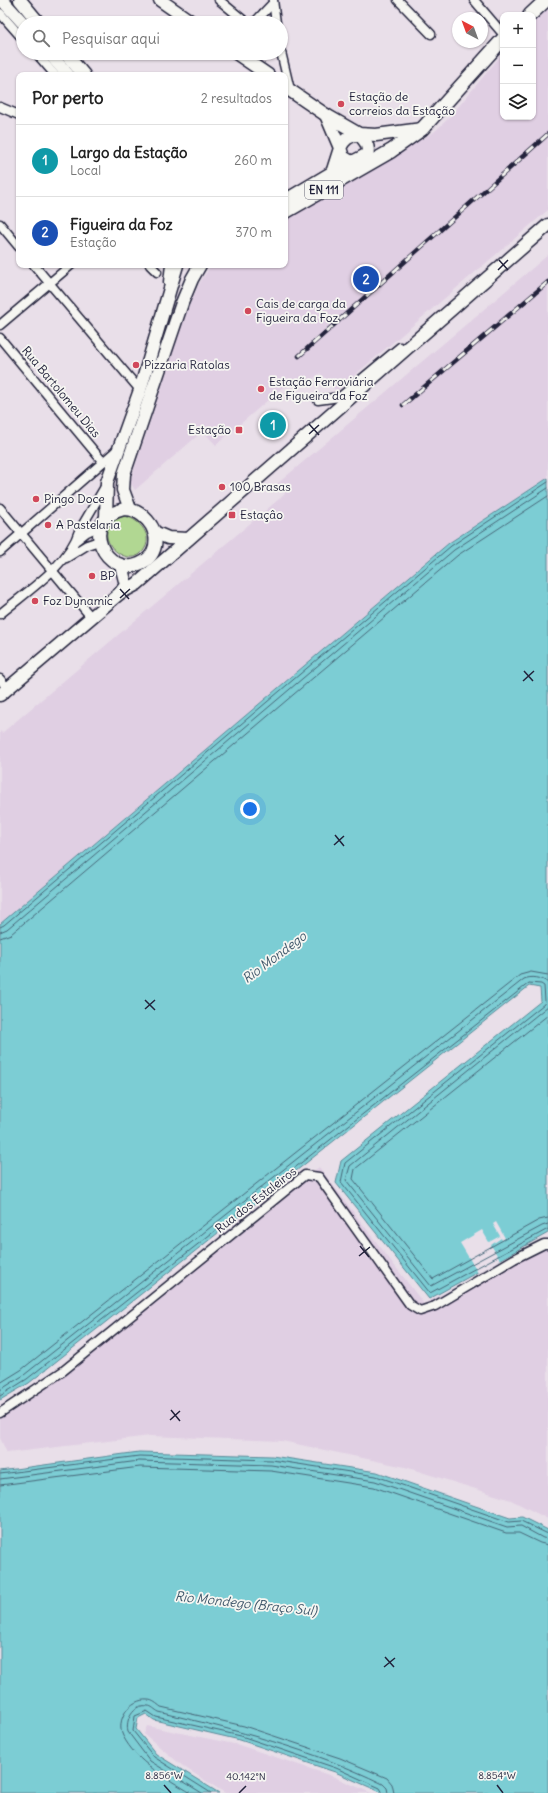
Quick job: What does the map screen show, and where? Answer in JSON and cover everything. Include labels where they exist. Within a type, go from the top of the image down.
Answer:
[{"type":"main road","points":[[2,0],[17,16]]},
{"type":"main road","points":[[20,0],[33,16]]},
{"type":"main road","points":[[160,0],[183,16]]},
{"type":"main road","points":[[533,12],[546,0]]},
{"type":"main road","name":"EN 111","points":[[288,199],[332,173],[391,151],[422,128],[500,42]]},
{"type":"main road","points":[[55,60],[65,72]]},
{"type":"main road","points":[[71,60],[81,72]]},
{"type":"main road","points":[[246,60],[264,72]]},
{"type":"main road","points":[[288,89],[326,115],[359,134],[367,144],[368,152],[361,162],[343,157],[326,115]]},
{"type":"main road","points":[[332,173],[343,141],[352,135],[376,135],[422,128]]},
{"type":"main road","name":"EN 111","points":[[288,210],[361,162]]},
{"type":"main road","points":[[120,593],[137,584],[548,226]]},
{"type":"main road","points":[[445,316],[548,233]]},
{"type":"main road","points":[[176,268],[140,390],[107,482],[103,522],[99,541],[109,557],[121,565],[130,566],[188,539]]},
{"type":"main road","points":[[130,509],[123,490],[124,474],[182,303],[198,268]]},
{"type":"main road","points":[[2,687],[133,582],[155,547],[154,532],[145,518],[136,511],[130,509],[117,511],[103,522]]},
{"type":"main road","points":[[154,532],[168,538],[188,539]]},
{"type":"main road","points":[[120,593],[126,585],[121,565]]},
{"type":"street","points":[[219,0],[238,16]]},
{"type":"street","points":[[398,0],[431,34]]},
{"type":"street","points":[[474,0],[500,30]]},
{"type":"street","points":[[260,16],[273,1]]},
{"type":"street","points":[[273,1],[275,16]]},
{"type":"street","points":[[0,13],[16,31]]},
{"type":"street","points":[[42,60],[52,72]]},
{"type":"street","points":[[282,60],[284,72]]},
{"type":"street","points":[[0,107],[16,114]]},
{"type":"street","points":[[0,224],[16,243]]},
{"type":"street","points":[[37,268],[140,390]]},
{"type":"street","points":[[0,326],[67,268]]},
{"type":"street","points":[[153,268],[157,272]]},
{"type":"street","points":[[168,299],[170,268]]},
{"type":"street","points":[[318,400],[340,397],[425,326],[445,316]]},
{"type":"street","name":"Rua Bartolomeu Dias","points":[[0,338],[103,462]]},
{"type":"street","points":[[0,552],[120,447]]},
{"type":"street","points":[[77,540],[79,532],[107,482]]},
{"type":"street","points":[[0,508],[91,617]]},
{"type":"street","points":[[62,561],[77,540],[103,522]]},
{"type":"street","points":[[0,614],[62,561],[87,545],[99,541]]},
{"type":"street","name":"Rua dos Estaleiros","points":[[0,1413],[63,1371],[305,1175],[319,1177],[410,1305],[420,1311],[435,1306],[514,1259],[544,1244],[548,1244]]},
{"type":"shaded area","points":[[548,8],[548,210],[336,391],[320,373],[306,385],[283,387],[216,445],[203,431],[135,490],[130,482],[187,311],[199,284],[209,268],[288,268],[288,218],[434,132],[449,118],[500,57],[500,120],[536,120],[536,18]]},
{"type":"shaded area","points":[[548,255],[548,478],[449,543],[0,924],[0,731],[2,733],[285,494],[277,484]]},
{"type":"shaded area","points":[[319,1167],[424,1304],[548,1238],[548,1519],[511,1500],[405,1467],[282,1441],[150,1436],[7,1453],[0,1438],[0,1418],[66,1374]]},
{"type":"shaded area","points":[[147,1726],[239,1745],[332,1776],[371,1793],[225,1793],[184,1767],[144,1734]]},
{"type":"green space","points":[[123,516],[133,519],[138,523],[142,527],[147,537],[145,548],[138,555],[129,557],[121,554],[113,548],[108,541],[107,532],[112,523]]},
{"type":"water","name":"Rio Mondego","points":[[548,478],[548,1233],[429,1299],[336,1183],[341,1161],[541,1001],[540,988],[529,986],[29,1383],[0,1400],[0,924],[449,543]]},
{"type":"water","name":"Rio Mondego (Braço Sul)","points":[[139,1452],[272,1456],[377,1472],[510,1518],[522,1517],[548,1530],[548,1793],[383,1793],[335,1772],[240,1740],[154,1720],[146,1714],[138,1718],[136,1729],[156,1754],[219,1793],[0,1793],[0,1471]]},
{"type":"pier","points":[[496,1222],[505,1238],[502,1240],[501,1238],[491,1245],[500,1260],[478,1273],[460,1243],[482,1230],[489,1242],[500,1236],[493,1224]]},
{"type":"railway","points":[[299,356],[548,134]]},
{"type":"railway","points":[[403,405],[548,282]]},
{"type":"place","name":"Estação de correios da Estação","points":[[341,104]]},
{"type":"place","name":"Figueira da Foz","points":[[366,279]]},
{"type":"place","name":"Cais de carga da Figueira da Foz","points":[[248,311]]},
{"type":"place","name":"Pizzaria Ratolas","points":[[136,365]]},
{"type":"place","name":"Estação Ferroviária de Figueira da Foz","points":[[261,389]]},
{"type":"place","name":"Largo da Estação","points":[[273,425]]},
{"type":"place","name":"Estação","points":[[239,430]]},
{"type":"place","name":"100 Brasas","points":[[222,487]]},
{"type":"place","name":"Pingo Doce","points":[[36,499]]},
{"type":"place","name":"Estaçâo","points":[[232,515]]},
{"type":"place","name":"A Pastelaria","points":[[48,525]]},
{"type":"place","name":"BP","points":[[92,576]]},
{"type":"place","name":"Foz Dynamic","points":[[35,601]]}]
